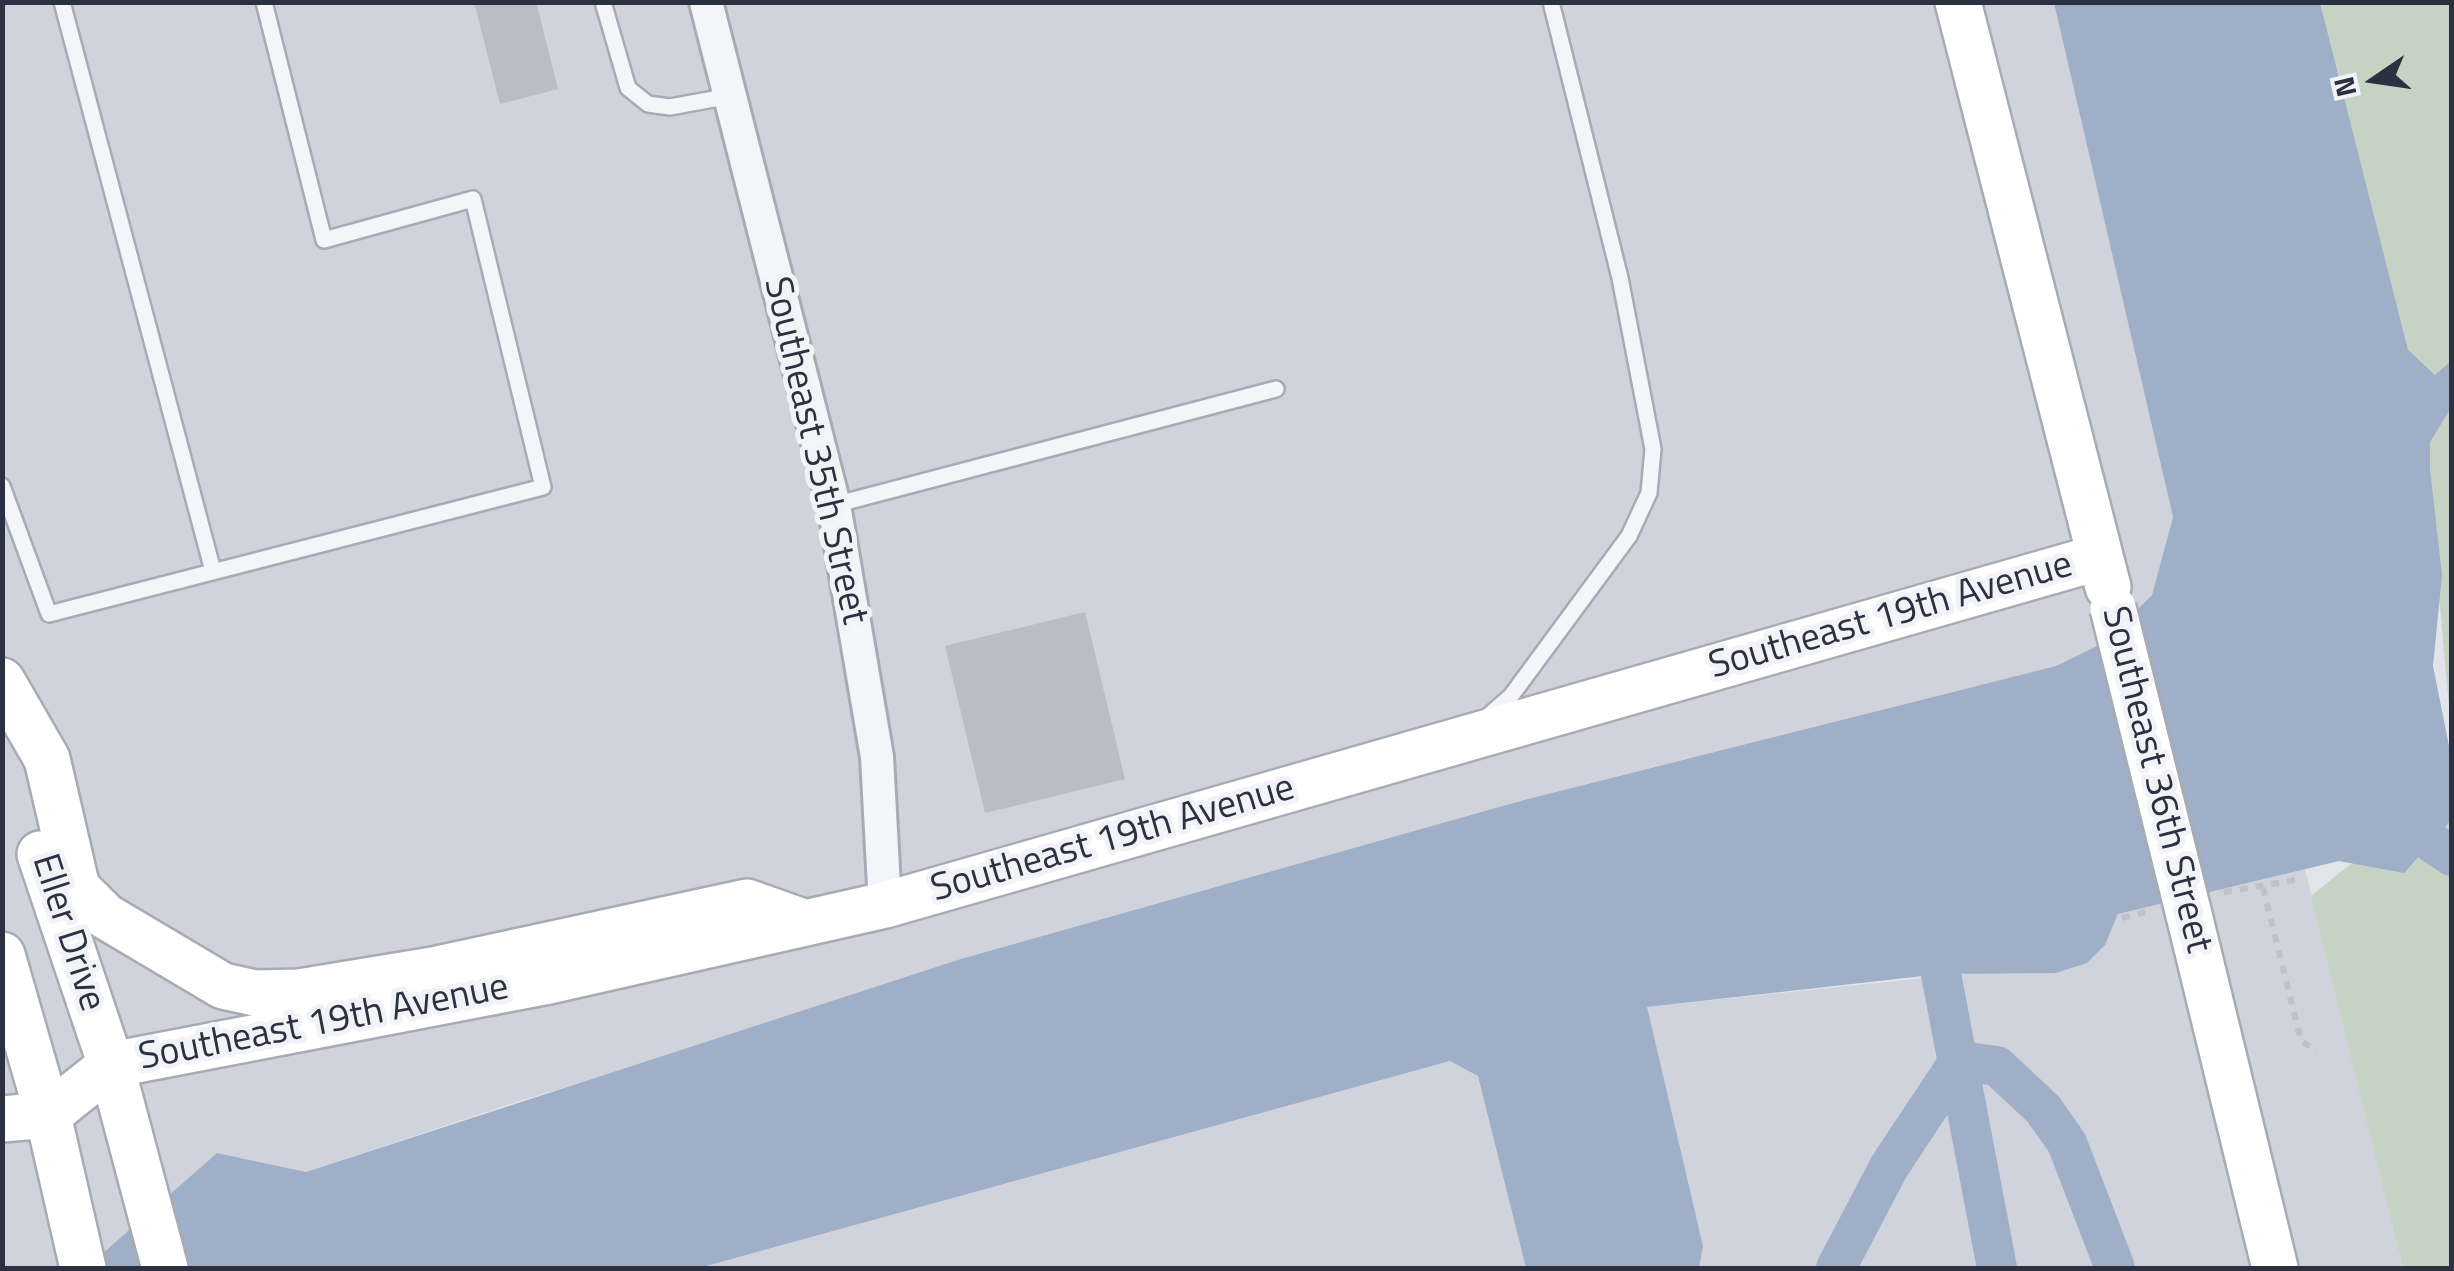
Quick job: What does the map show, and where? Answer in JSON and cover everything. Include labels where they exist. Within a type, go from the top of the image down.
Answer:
[{"type":"street","name":"Southeast 35th Street","points":[[706,2],[834,506],[877,757],[885,905]]},
{"type":"street","name":"Southeast 36th Street","points":[[1958,2],[2113,608],[2275,1268]]},
{"type":"street","name":"Southeast 19th Avenue","points":[[14,1034],[111,1064],[544,982],[885,905],[2100,557]]},
{"type":"street","points":[[2,681],[47,759],[77,888],[105,916],[223,986],[256,994],[300,992],[395,977],[747,902],[806,922]]},
{"type":"street","name":"Eller Drive","points":[[2,712],[46,876],[111,1064],[165,1268]]},
{"type":"street","name":"Eller Drive","points":[[2,955],[14,1034],[48,1115],[80,1257]]},
{"type":"street","name":"Southeast 19th Avenue","points":[[48,1115],[111,1064]]},
{"type":"street","points":[[2,1119],[48,1115]]},
{"type":"lane","points":[[62,2],[213,571]]},
{"type":"lane","points":[[2,486],[48,614],[542,487],[473,199],[324,240],[264,2]]},
{"type":"lane","points":[[603,2],[628,88],[648,104],[670,107],[730,96]]},
{"type":"lane","points":[[1459,740],[1511,696],[1629,536],[1649,494],[1654,449],[1620,278],[1551,2]]},
{"type":"lane","points":[[834,506],[1276,389]]},
{"type":"path","points":[[2263,888],[2301,1041],[2317,1052]]},
{"type":"shaded area","points":[[2,3],[2054,3],[2173,517],[2152,595],[2103,643],[2056,666],[1524,800],[516,1102],[306,1172],[217,1153],[86,1268],[3,1268]]},
{"type":"shaded area","points":[[2305,869],[2403,1268],[1699,1268],[1703,1246],[1646,1007],[1992,971],[2105,945],[2117,914]]},
{"type":"shaded area","points":[[1450,1061],[1478,1075],[1526,1268],[699,1268]]},
{"type":"green space","points":[[2295,3],[2451,3],[2451,728],[2431,508]]},
{"type":"green space","points":[[2451,783],[2451,1268],[2403,1268],[2311,896]]},
{"type":"water","points":[[2054,3],[2320,3],[2408,350],[2435,375],[2451,361],[2451,408],[2430,442],[2430,469],[2442,575],[2433,666],[2451,756],[2451,820],[2404,873],[2339,861],[2118,914],[2105,945],[2087,963],[2056,973],[1941,974],[1647,1007],[1703,1246],[1699,1268],[1526,1268],[1478,1076],[1450,1061],[699,1268],[86,1268],[217,1153],[306,1172],[961,959],[1524,800],[2056,666],[2103,643],[2152,595],[2173,517]]},
{"type":"building","points":[[474,2],[536,2],[558,89],[500,104]]},
{"type":"building","points":[[1085,612],[1125,779],[985,813],[945,646]]},
{"type":"waterway","points":[[2431,842],[2452,856]]},
{"type":"waterway","points":[[1941,974],[1997,1268]]},
{"type":"waterway","points":[[1836,1268],[1889,1167],[1959,1061],[1997,1066],[2043,1109],[2067,1143],[2115,1268]]}]
